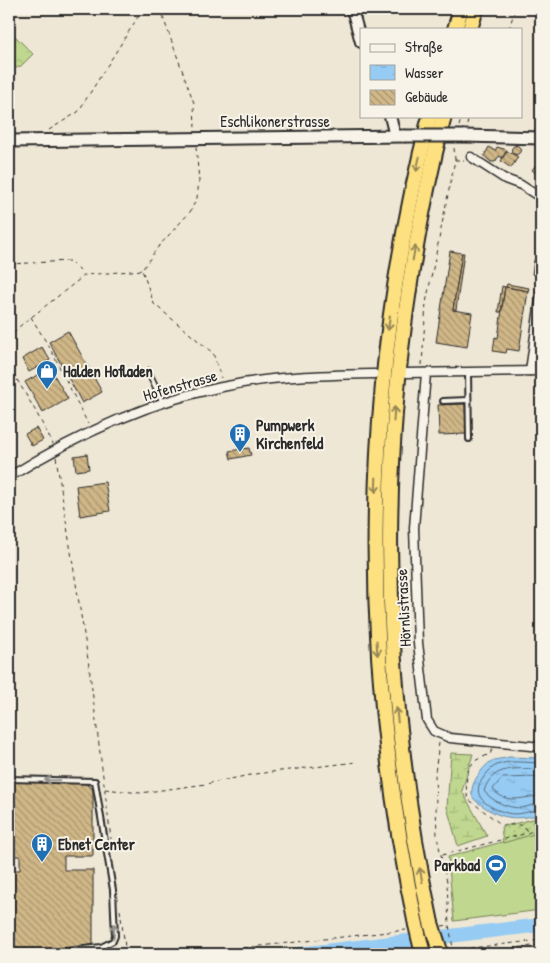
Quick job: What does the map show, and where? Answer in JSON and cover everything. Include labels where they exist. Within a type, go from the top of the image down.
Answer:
[{"type":"highway","points":[[455,28],[461,9]]},
{"type":"highway","points":[[470,28],[476,9]]},
{"type":"highway","points":[[422,951],[410,928],[382,709],[375,606],[375,521],[381,399],[391,313],[404,231],[430,118]]},
{"type":"highway","points":[[444,118],[419,226],[404,318],[392,435],[389,529],[391,639],[400,740],[413,832],[431,923],[444,952]]},
{"type":"main road","name":"Eschlikonerstrasse","points":[[9,141],[400,136],[460,133],[541,138]]},
{"type":"street","points":[[352,9],[360,38]]},
{"type":"street","points":[[391,118],[400,136]]},
{"type":"street","points":[[471,157],[505,180],[521,185],[541,198]]},
{"type":"street","points":[[530,371],[541,292]]},
{"type":"street","points":[[407,373],[541,371]]},
{"type":"street","name":"Hörnlistrasse","points":[[424,373],[415,520],[415,587],[418,643],[426,713],[430,726],[440,736]]},
{"type":"street","name":"Hofenstrasse","points":[[9,477],[55,449],[92,431],[163,403],[222,387],[304,376],[374,374]]},
{"type":"street","points":[[440,736],[541,747]]},
{"type":"lane","points":[[148,371],[163,403]]},
{"type":"lane","points":[[468,372],[469,439]]},
{"type":"lane","points":[[443,401],[468,400]]},
{"type":"lane","points":[[9,779],[95,781],[113,890],[115,936],[113,941],[101,947],[42,954]]},
{"type":"path","points":[[36,140],[78,112],[143,9]]},
{"type":"path","points":[[142,270],[158,247],[190,212],[197,198],[198,181],[194,103],[160,9]]},
{"type":"path","points":[[509,28],[515,9]]},
{"type":"path","points":[[460,133],[462,118]]},
{"type":"path","points":[[424,373],[426,303],[455,160],[454,145]]},
{"type":"path","points":[[455,160],[471,157]]},
{"type":"path","points":[[9,264],[70,261],[85,275]]},
{"type":"path","points":[[9,339],[31,318],[85,275],[142,270]]},
{"type":"path","points":[[142,270],[154,304],[213,353],[221,374],[222,387]]},
{"type":"path","points":[[31,318],[51,350],[92,431]]},
{"type":"path","points":[[9,366],[55,449],[89,666],[112,847]]},
{"type":"path","points":[[9,382],[15,378]]},
{"type":"path","points":[[440,736],[434,791],[437,837],[447,882],[449,925],[453,946],[444,952]]},
{"type":"path","points":[[494,743],[490,754],[474,761],[468,773],[466,786],[468,799],[502,825],[523,825],[528,833]]},
{"type":"path","points":[[105,789],[140,793],[206,784],[255,774],[357,762]]},
{"type":"path","points":[[442,855],[528,833],[541,826]]},
{"type":"path","points":[[120,906],[126,954]]},
{"type":"path","points":[[188,954],[410,928]]},
{"type":"path","points":[[444,952],[541,940]]},
{"type":"path","points":[[464,954],[541,945]]},
{"type":"path","points":[[444,952],[454,954]]},
{"type":"green space","points":[[9,30],[33,54],[21,66],[9,71]]},
{"type":"green space","points":[[451,753],[473,754],[462,791],[487,836],[458,846],[447,807]]},
{"type":"green space","points":[[541,817],[541,832],[503,843],[501,827]]},
{"type":"green space","name":"Parkbad","points":[[541,831],[541,910],[454,921],[448,857]]},
{"type":"water","points":[[509,757],[541,758],[541,814],[511,818],[490,811],[474,799],[472,794],[473,784],[483,769],[492,761]]},
{"type":"building","points":[[516,145],[521,150],[516,155],[511,150]]},
{"type":"building","points":[[489,147],[495,151],[497,147],[507,150],[502,158],[499,156],[495,162],[491,162],[484,156]]},
{"type":"building","points":[[507,151],[518,157],[511,168],[501,161]]},
{"type":"building","points":[[541,158],[541,175],[539,176],[532,170]]},
{"type":"building","points":[[450,251],[462,253],[453,310],[472,313],[467,347],[436,342]]},
{"type":"building","points":[[462,253],[464,253],[456,310],[453,310]]},
{"type":"building","points":[[534,260],[541,261],[541,276],[532,274]]},
{"type":"building","points":[[507,284],[529,288],[528,291],[506,287]]},
{"type":"building","points":[[502,286],[505,287],[501,312],[498,312]]},
{"type":"building","points":[[505,287],[528,291],[519,351],[507,349],[506,353],[493,351],[495,337],[498,338]]},
{"type":"building","points":[[68,331],[102,392],[82,403],[49,342]]},
{"type":"building","points":[[42,347],[50,360],[29,372],[22,359]]},
{"type":"building","points":[[538,347],[541,347],[541,359],[538,359]]},
{"type":"building","name":"Halden Hofladen","points":[[50,368],[68,399],[43,413],[25,382]]},
{"type":"building","points":[[465,404],[466,434],[439,435],[438,405]]},
{"type":"building","points":[[36,428],[43,440],[32,446],[25,434]]},
{"type":"building","name":"Pumpwerk Kirchenfeld","points":[[249,448],[251,455],[231,459],[229,451]]},
{"type":"building","points":[[87,454],[89,469],[76,471],[74,456]]},
{"type":"building","points":[[105,482],[110,511],[80,516],[76,486]]},
{"type":"building","name":"Ebnet Center","points":[[9,782],[83,782],[93,789],[93,856],[64,856],[64,870],[93,870],[93,945],[9,954],[9,870],[20,870],[20,856],[9,856]]},
{"type":"waterway","points":[[299,954],[541,925]]},
{"type":"place","name":"Halden Hofladen","points":[[47,390]]},
{"type":"place","name":"Pumpwerk Kirchenfeld","points":[[240,453]]},
{"type":"place","name":"Ebnet Center","points":[[42,863]]},
{"type":"place","name":"Parkbad","points":[[496,884]]}]
